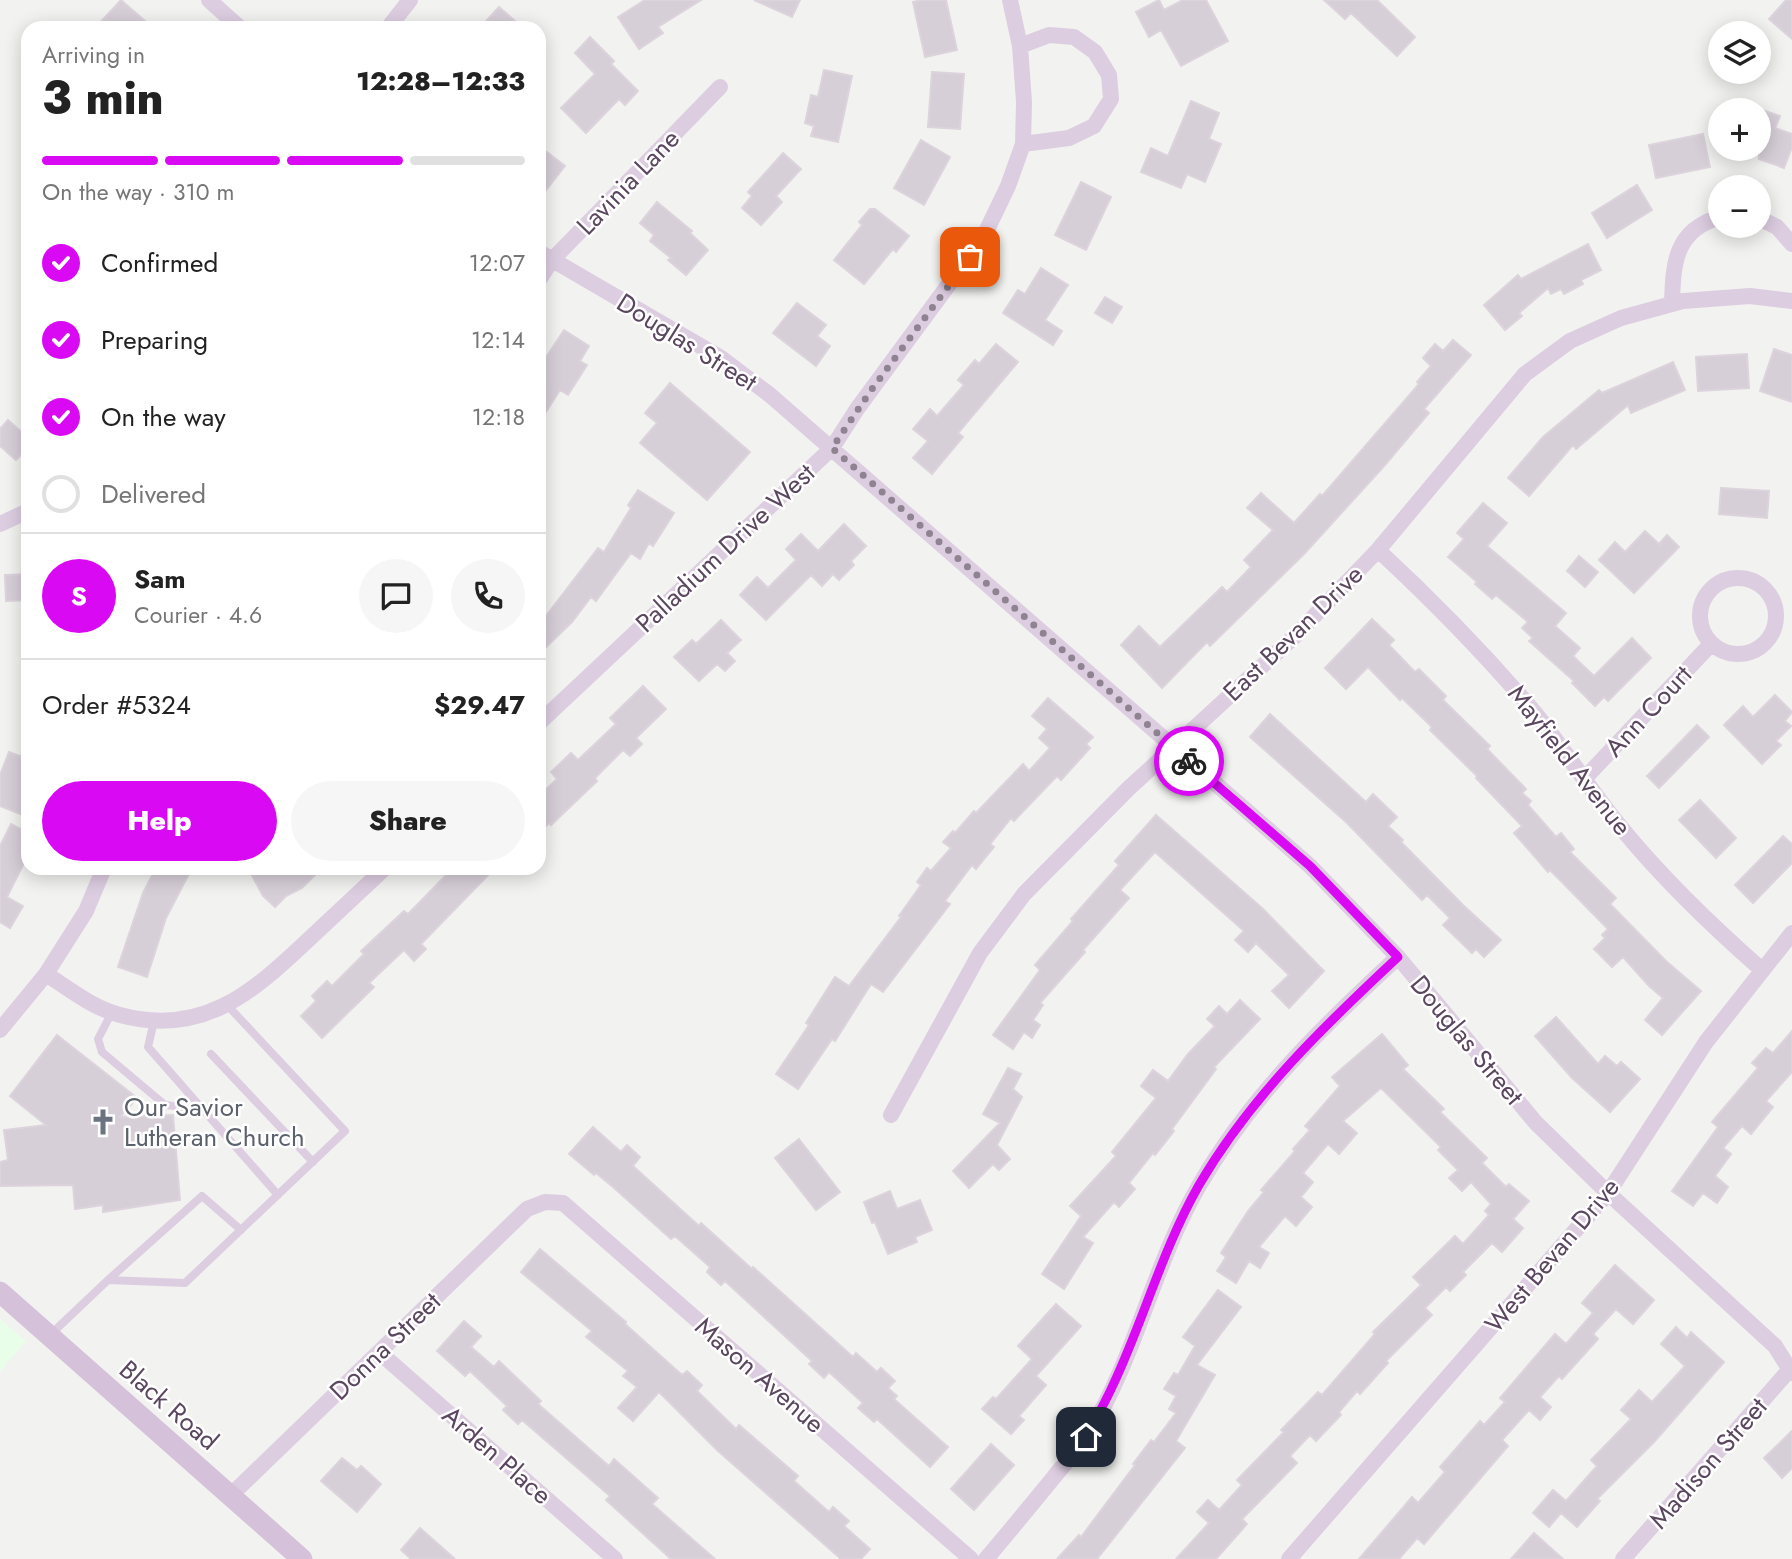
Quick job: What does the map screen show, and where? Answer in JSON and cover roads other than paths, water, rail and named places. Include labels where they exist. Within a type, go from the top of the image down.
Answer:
[{"type":"main road","name":"Black Road","points":[[0,1292],[302,1559]]},
{"type":"street","points":[[209,0],[232,21]]},
{"type":"street","points":[[393,21],[410,0]]},
{"type":"street","name":"Palladium Drive West","points":[[546,716],[832,448],[983,238],[1008,186],[1023,144],[1024,102],[1020,46],[1010,0]]},
{"type":"street","points":[[1020,46],[1049,35],[1074,37],[1095,52],[1109,75],[1111,99],[1094,126],[1069,138],[1023,144]]},
{"type":"street","name":"Lavinia Lane","points":[[546,256],[720,88]]},
{"type":"street","points":[[1672,304],[1675,258],[1689,233],[1708,223]]},
{"type":"street","points":[[1771,224],[1792,244]]},
{"type":"street","name":"Douglas Street","points":[[546,256],[721,358],[770,395],[1310,866],[1398,957],[1536,1123],[1608,1194],[1775,1346],[1791,1370]]},
{"type":"street","name":"East Bevan Drive","points":[[891,1115],[980,953],[1017,904],[1069,847],[1172,747],[1276,653],[1378,550],[1525,374],[1570,341],[1621,318],[1683,301],[1750,296],[1792,300]]},
{"type":"street","points":[[0,524],[21,514]]},
{"type":"street","name":"Mayfield Avenue","points":[[1378,550],[1443,610],[1484,654],[1532,710],[1623,830],[1672,884],[1715,929],[1762,970]]},
{"type":"street","name":"Ann Court","points":[[1732,578],[1745,578],[1766,590],[1773,601],[1776,614],[1769,638],[1760,647],[1748,653],[1735,654],[1712,644],[1704,634],[1700,622],[1704,598],[1711,589],[1732,578]]},
{"type":"street","name":"Ann Court","points":[[1585,778],[1712,644]]},
{"type":"street","points":[[0,1030],[46,974],[86,911],[101,875]]},
{"type":"street","points":[[46,974],[86,1000],[112,1012],[154,1021],[191,1018],[228,1006],[263,982],[378,875]]},
{"type":"street","name":"West Bevan Drive","points":[[1289,1559],[1608,1194],[1706,1042],[1792,933]]},
{"type":"street","points":[[986,1559],[1086,1437],[1114,1385],[1166,1256],[1199,1186],[1240,1122],[1290,1061],[1398,957]]},
{"type":"street","name":"Donna Street","points":[[230,1496],[527,1209],[545,1202]]},
{"type":"street","name":"Mason Avenue","points":[[545,1202],[563,1203],[971,1559]]},
{"type":"street","name":"Arden Place","points":[[379,1352],[615,1559]]},
{"type":"street","name":"Madison Street","points":[[1623,1559],[1791,1370]]},
{"type":"lane","points":[[108,1280],[186,1283],[345,1131],[228,1006]]},
{"type":"lane","points":[[112,1012],[98,1039],[102,1052],[165,1105],[202,1109]]},
{"type":"lane","points":[[154,1021],[148,1046],[278,1195]]},
{"type":"lane","points":[[211,1054],[313,1161]]},
{"type":"lane","points":[[49,1336],[202,1195],[241,1230]]},
{"type":"place","name":"Our Savior Lutheran Church","points":[[103,1122]]}]
